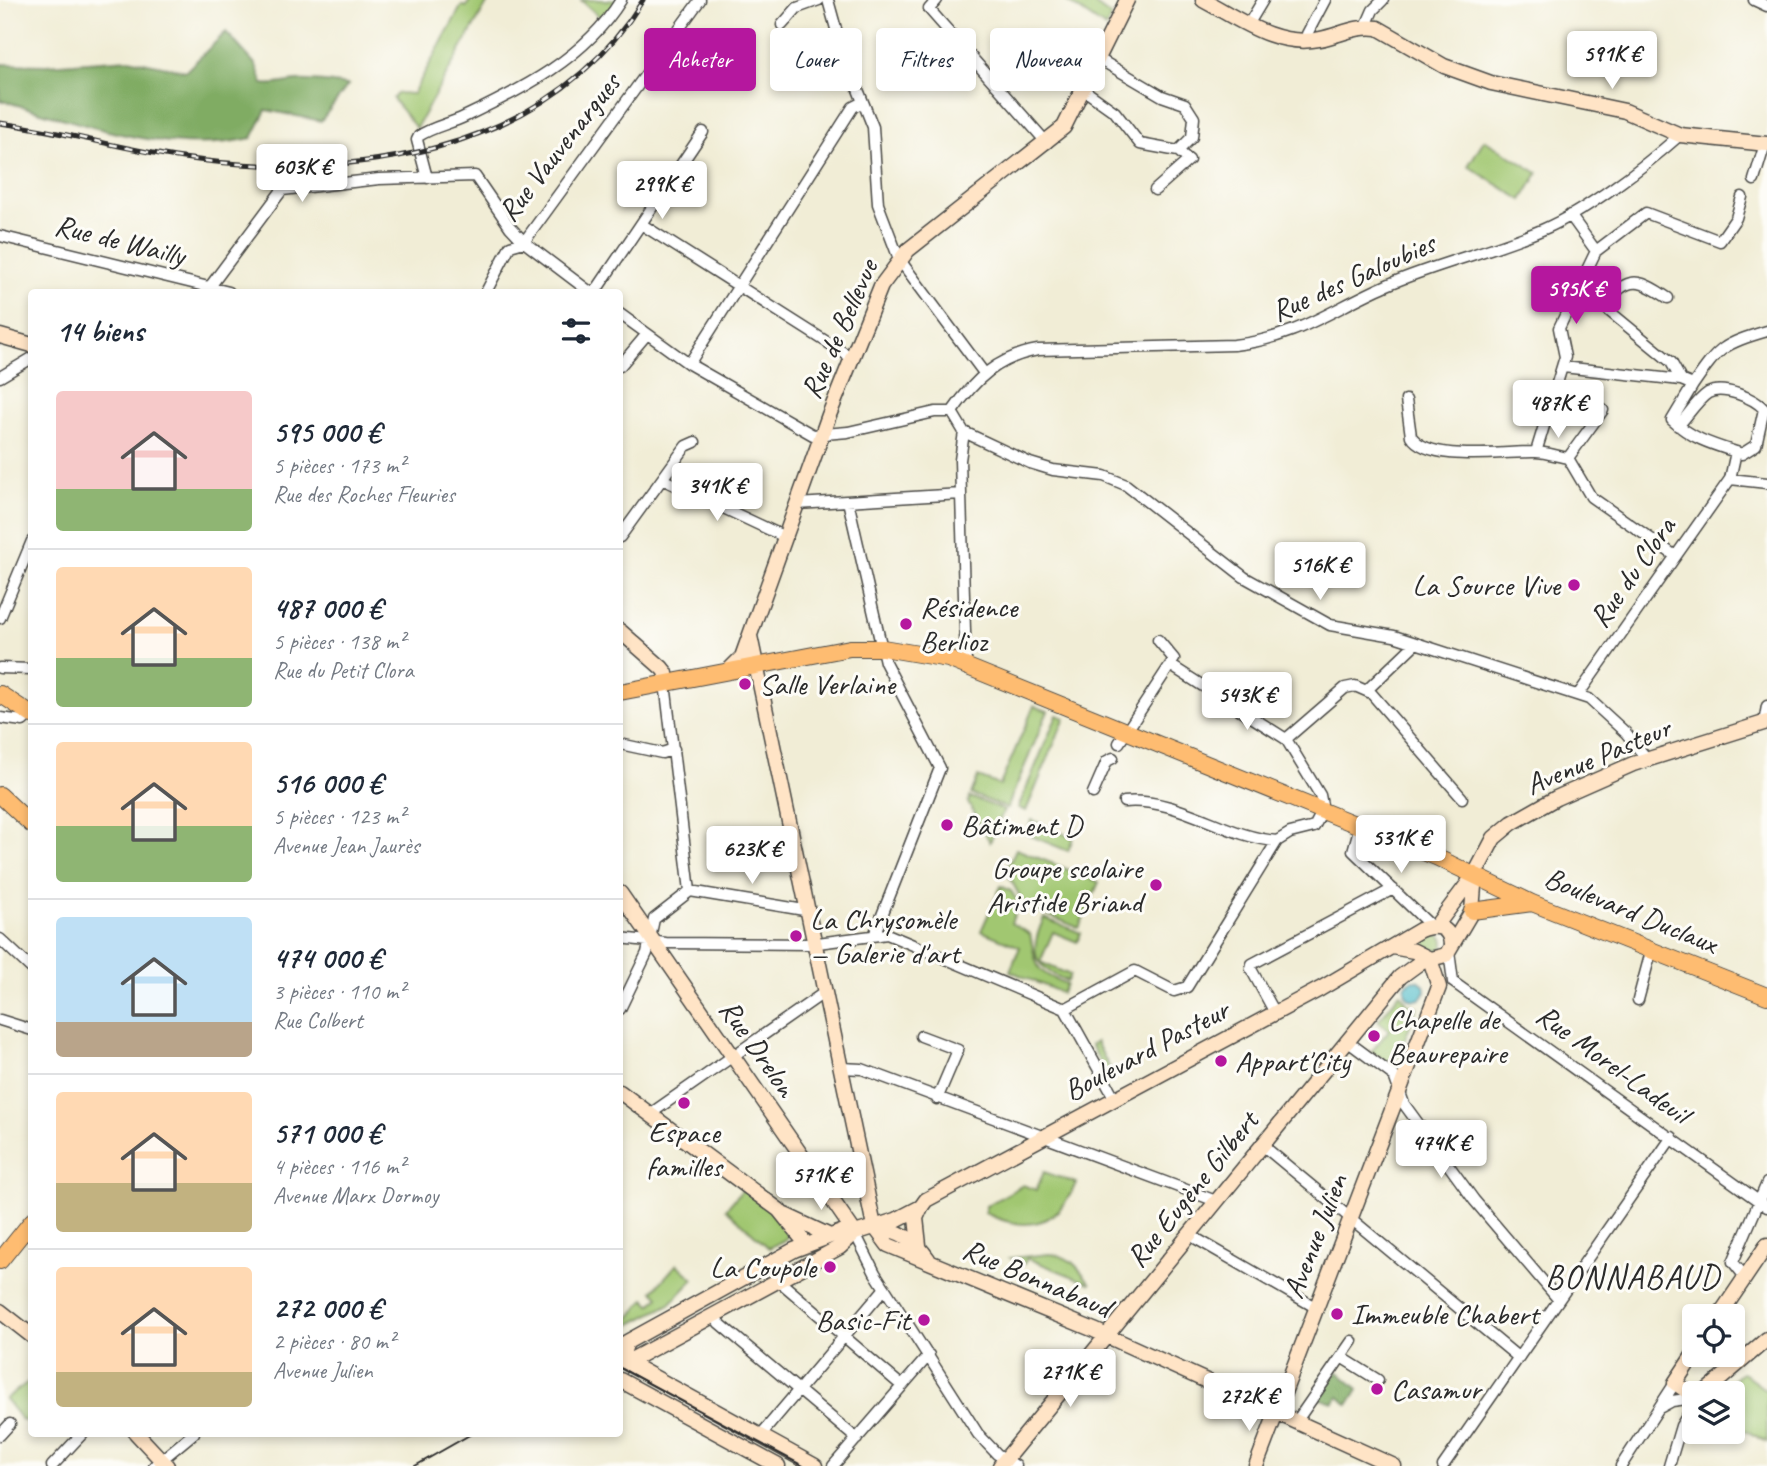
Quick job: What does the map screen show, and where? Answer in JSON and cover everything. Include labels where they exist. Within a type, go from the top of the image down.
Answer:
[{"type":"main road","points":[[1105,46],[1127,0]]},
{"type":"main road","points":[[1203,0],[1281,39],[1307,40],[1366,26],[1387,32],[1444,66],[1492,83],[1625,111],[1680,135],[1766,144]]},
{"type":"main road","points":[[899,259],[1047,143],[1069,121],[1084,91]]},
{"type":"main road","name":"Rue de Bellevue","points":[[730,669],[742,657],[852,358],[881,286],[899,259]]},
{"type":"main road","points":[[0,336],[28,344]]},
{"type":"main road","points":[[623,634],[662,668],[666,673],[665,683]]},
{"type":"main road","points":[[750,636],[810,911],[874,1226]]},
{"type":"main road","name":"Boulevard Duclaux","points":[[623,691],[838,649],[883,648],[926,654],[967,665],[1122,736],[1323,810],[1475,874],[1532,903],[1652,948],[1767,996]]},
{"type":"main road","points":[[0,694],[28,713]]},
{"type":"main road","name":"Avenue Pasteur","points":[[1475,874],[1492,841],[1512,823],[1556,798],[1647,759],[1765,723]]},
{"type":"main road","points":[[0,795],[28,821]]},
{"type":"main road","points":[[1392,947],[1426,957],[1441,958],[1472,911],[1475,874]]},
{"type":"main road","name":"Boulevard Pasteur","points":[[623,1360],[633,1359],[845,1244],[855,1233],[890,1220],[893,1212],[924,1204],[1041,1136],[1430,927],[1475,874]]},
{"type":"main road","name":"Rue Drelon","points":[[623,896],[855,1233]]},
{"type":"main road","points":[[1472,911],[1532,903]]},
{"type":"main road","points":[[1439,987],[1417,944],[1430,927],[1446,930],[1450,948]]},
{"type":"main road","name":"Rue Eugène Gilbert","points":[[1007,1464],[1261,1144],[1400,977],[1426,957]]},
{"type":"main road","name":"Avenue Julien","points":[[1256,1466],[1439,987]]},
{"type":"main road","points":[[623,1094],[785,1215],[830,1236]]},
{"type":"main road","name":"Rue Bonnabaud","points":[[919,1245],[916,1218],[924,1204]]},
{"type":"main road","points":[[785,1215],[807,1245]]},
{"type":"main road","points":[[0,1261],[28,1226]]},
{"type":"main road","name":"Rue Bonnabaud","points":[[874,1226],[899,1231],[919,1245],[928,1259]]},
{"type":"main road","name":"Rue Bonnabaud","points":[[874,1226],[888,1245],[928,1259],[1106,1336],[1394,1466]]},
{"type":"main road","name":"Boulevard Pasteur","points":[[623,1348],[627,1342],[807,1245],[844,1231],[855,1233]]},
{"type":"main road","name":"Boulevard Pasteur","points":[[714,1314],[730,1297],[797,1260],[806,1251],[807,1245]]},
{"type":"main road","points":[[1727,1304],[1767,1245]]},
{"type":"main road","points":[[0,1311],[28,1333]]},
{"type":"main road","points":[[1718,1381],[1767,1339]]},
{"type":"main road","points":[[623,1362],[816,1466]]},
{"type":"main road","points":[[1682,1388],[1675,1383],[1685,1367]]},
{"type":"main road","points":[[623,1382],[778,1466]]},
{"type":"main road","points":[[139,1437],[161,1464]]},
{"type":"street","points":[[427,178],[417,140],[419,136],[535,82],[599,30],[621,0]]},
{"type":"street","name":"Rue Vauvenargues","points":[[488,289],[510,246],[524,242],[700,0]]},
{"type":"street","points":[[782,25],[797,8],[820,0]]},
{"type":"street","name":"Rue de Bellevue","points":[[828,0],[875,142],[878,204],[899,259]]},
{"type":"street","points":[[937,0],[929,9],[1047,143]]},
{"type":"street","points":[[1248,24],[1263,0]]},
{"type":"street","points":[[1307,40],[1307,34],[1325,0]]},
{"type":"street","points":[[1366,26],[1373,10],[1383,0]]},
{"type":"street","points":[[1754,0],[1767,6]]},
{"type":"street","points":[[1105,63],[1162,96],[1179,101],[1191,111],[1196,126],[1192,137],[1178,152]]},
{"type":"street","points":[[1085,91],[1115,111],[1140,144],[1178,152],[1189,160],[1154,190]]},
{"type":"street","points":[[689,364],[853,107],[863,102]]},
{"type":"street","points":[[595,289],[704,132]]},
{"type":"street","name":"Rue des Galoubies","points":[[952,412],[984,373],[1019,354],[1038,350],[1234,345],[1274,340],[1387,285],[1545,229],[1570,215],[1680,135]]},
{"type":"street","points":[[1754,180],[1766,144]]},
{"type":"street","points":[[209,289],[282,190],[379,179],[475,176],[510,227],[524,242],[589,289]]},
{"type":"street","points":[[1536,452],[1565,357],[1559,328],[1596,251],[1646,213],[1720,241],[1736,218],[1742,197]]},
{"type":"street","points":[[1570,215],[1596,251]]},
{"type":"street","points":[[641,224],[852,358]]},
{"type":"street","name":"Rue de Wailly","points":[[0,236],[204,289]]},
{"type":"street","points":[[899,259],[984,373]]},
{"type":"street","points":[[1668,298],[1641,283],[1626,284],[1615,292],[1609,302],[1609,311],[1671,362],[1681,380]]},
{"type":"street","points":[[623,316],[689,364],[813,435],[848,432],[935,412],[952,412],[964,432],[1041,467],[1104,476],[1126,485],[1244,577],[1330,625],[1416,643],[1578,695],[1599,706],[1647,759]]},
{"type":"street","points":[[1678,426],[1707,394],[1716,391],[1755,399],[1764,409],[1756,445],[1742,454],[1698,440],[1678,426],[1671,418],[1715,353],[1726,344],[1767,331]]},
{"type":"street","points":[[623,362],[647,334]]},
{"type":"street","points":[[0,377],[28,360]]},
{"type":"street","points":[[1563,367],[1681,380],[1693,385]]},
{"type":"street","points":[[1406,400],[1411,436],[1423,447],[1487,455],[1536,452],[1568,458],[1591,497],[1674,555]]},
{"type":"street","points":[[1568,458],[1603,410]]},
{"type":"street","points":[[964,432],[960,455],[967,665]]},
{"type":"street","points":[[623,533],[686,446],[695,442]]},
{"type":"street","points":[[1736,452],[1730,479],[1767,483]]},
{"type":"street","points":[[662,479],[785,537]]},
{"type":"street","name":"Rue du Clora","points":[[1578,695],[1730,479]]},
{"type":"street","points":[[797,505],[961,494]]},
{"type":"street","points":[[848,501],[887,668],[940,768],[875,933]]},
{"type":"street","points":[[0,618],[28,551]]},
{"type":"street","points":[[1122,736],[1170,665],[1173,654],[1158,640]]},
{"type":"street","points":[[1367,690],[1416,643]]},
{"type":"street","points":[[1065,1009],[1135,971],[1174,991],[1181,991],[1193,977],[1277,841],[1290,833],[1314,827],[1323,810],[1320,795],[1286,739],[1170,665]]},
{"type":"street","points":[[0,668],[28,669]]},
{"type":"street","points":[[665,683],[690,891]]},
{"type":"street","points":[[1286,739],[1345,688],[1354,686],[1367,690],[1462,798]]},
{"type":"street","points":[[1765,723],[1767,706]]},
{"type":"street","points":[[0,718],[23,721],[28,717]]},
{"type":"street","points":[[623,745],[663,753],[674,749]]},
{"type":"street","points":[[1093,793],[1107,761],[1113,758]]},
{"type":"street","points":[[1124,802],[1169,806],[1258,840],[1277,841]]},
{"type":"street","points":[[1360,826],[1353,851],[1430,927]]},
{"type":"street","points":[[1274,1011],[1251,969],[1252,964],[1393,889]]},
{"type":"street","points":[[623,1003],[652,940],[650,926],[654,919],[690,891],[810,911]]},
{"type":"street","points":[[623,938],[815,944],[875,933],[900,939],[1065,1009],[1114,1097]]},
{"type":"street","points":[[0,939],[28,965]]},
{"type":"street","points":[[1439,987],[1454,982],[1450,948]]},
{"type":"street","points":[[1638,1000],[1652,948]]},
{"type":"street","name":"Rue Morel-Ladeuil","points":[[1454,982],[1763,1204]]},
{"type":"street","points":[[650,1114],[825,992]]},
{"type":"street","points":[[0,1020],[28,1029]]},
{"type":"street","points":[[921,1036],[958,1050],[937,1099]]},
{"type":"street","points":[[1348,1041],[1394,1076],[1404,1104],[1474,1200],[1558,1299]]},
{"type":"street","points":[[841,1068],[862,1069],[937,1099],[1216,1200]]},
{"type":"street","points":[[1443,1466],[1672,1137]]},
{"type":"street","points":[[1261,1144],[1519,1358]]},
{"type":"street","points":[[824,1186],[862,1165]]},
{"type":"street","points":[[1745,1277],[1733,1262],[1763,1204],[1767,1183]]},
{"type":"street","points":[[855,1233],[885,1288],[978,1434],[1007,1464]]},
{"type":"street","points":[[1188,1234],[1315,1307]]},
{"type":"street","points":[[778,1280],[902,1386]]},
{"type":"street","points":[[759,1437],[885,1288]]},
{"type":"street","points":[[714,1314],[719,1323],[857,1439]]},
{"type":"street","points":[[1296,1422],[1352,1341]]},
{"type":"street","points":[[833,1466],[929,1355]]},
{"type":"street","points":[[1341,1357],[1378,1380]]},
{"type":"street","points":[[1620,1466],[1675,1383]]},
{"type":"street","points":[[1658,1408],[1682,1399]]},
{"type":"street","points":[[0,1435],[10,1424]]},
{"type":"street","points":[[1669,1466],[1682,1424]]},
{"type":"street","points":[[52,1466],[79,1437]]},
{"type":"street","points":[[161,1464],[190,1437]]},
{"type":"green space","points":[[470,0],[489,0],[416,128],[393,99],[397,93],[413,94],[462,5],[466,7]]},
{"type":"green space","points":[[581,0],[618,0],[604,21]]},
{"type":"green space","points":[[1065,0],[1089,0],[1111,16],[1106,28]]},
{"type":"green space","points":[[226,32],[256,65],[263,84],[303,81],[348,85],[321,121],[266,110],[252,138],[220,143],[188,143],[124,135],[0,100],[0,64],[46,65],[129,59],[186,71]]},
{"type":"green space","points":[[1484,140],[1538,173],[1522,200],[1468,166]]},
{"type":"green space","points":[[1034,706],[1048,711],[1007,808],[971,794],[978,777],[1000,785]]},
{"type":"green space","points":[[1057,715],[1065,718],[1026,811],[1018,808]]},
{"type":"green space","points":[[970,797],[1004,810],[990,842],[968,803]]},
{"type":"green space","points":[[1032,820],[1073,838],[1068,851],[1026,834]]},
{"type":"green space","points":[[1016,849],[1099,882],[1079,928],[1025,906],[1006,871]]},
{"type":"green space","points":[[1001,886],[1011,891],[1019,903],[1011,923],[1030,934],[1038,966],[1047,975],[1066,984],[1062,993],[1010,971],[1020,947],[981,931]]},
{"type":"green space","points":[[1044,918],[1081,933],[1077,942],[1053,932],[1040,962],[1070,975],[1067,981],[1047,970],[1041,964],[1037,957],[1036,940]]},
{"type":"green space","points":[[1434,933],[1441,936],[1444,943],[1441,950],[1434,953],[1427,950],[1424,943],[1427,936]]},
{"type":"green space","points":[[1400,993],[1408,1004],[1417,1007],[1397,1060],[1389,1064],[1371,1052],[1389,1030],[1378,1021]]},
{"type":"green space","points":[[1096,1042],[1115,1078],[1110,1081],[1091,1045]]},
{"type":"green space","points":[[1044,1172],[1076,1183],[1060,1209],[1050,1217],[1027,1224],[1014,1223],[985,1213],[986,1206],[1023,1185],[1036,1190]]},
{"type":"green space","points":[[743,1189],[771,1210],[788,1232],[786,1239],[769,1248],[726,1209]]},
{"type":"green space","points":[[1049,1254],[1069,1260],[1091,1284],[1027,1258],[1025,1264],[1011,1258]]},
{"type":"green space","points":[[677,1264],[694,1279],[670,1304],[623,1328],[645,1299],[651,1305],[659,1297],[653,1291]]},
{"type":"green space","points":[[1337,1371],[1358,1389],[1348,1405],[1339,1397],[1333,1403],[1318,1398]]},
{"type":"green space","points":[[1742,1372],[1767,1391],[1767,1442],[1745,1430],[1745,1381],[1732,1381]]},
{"type":"green space","points":[[28,1382],[28,1422],[21,1419],[5,1399]]},
{"type":"water","points":[[1415,980],[1422,983],[1425,990],[1422,997],[1415,1000],[1408,997],[1405,990],[1408,983]]},
{"type":"tram line","points":[[623,1370],[803,1466]]},
{"type":"tram line","points":[[415,1466],[466,1437]]},
{"type":"railway","points":[[0,123],[183,158],[247,164],[312,165],[377,160],[440,146],[499,125],[554,94],[603,53],[643,0]]},
{"type":"place","name":"La Source Vive","points":[[1574,585]]},
{"type":"place","name":"Résidence Berlioz","points":[[906,624]]},
{"type":"place","name":"Salle Verlaine","points":[[745,684]]},
{"type":"place","name":"Bâtiment D","points":[[947,825]]},
{"type":"place","name":"Groupe scolaire Aristide Briand","points":[[1156,885]]},
{"type":"place","name":"La Chrysomèle — Galerie d'art","points":[[796,936]]},
{"type":"place","name":"Chapelle de Beaurepaire","points":[[1374,1036]]},
{"type":"place","name":"Appart'City","points":[[1221,1061]]},
{"type":"place","name":"Espace familles","points":[[684,1103]]},
{"type":"place","name":"La Coupole","points":[[830,1267]]},
{"type":"place","name":"Immeuble Chabert","points":[[1337,1314]]},
{"type":"place","name":"Basic-Fit","points":[[924,1320]]},
{"type":"place","name":"Casamur","points":[[1377,1389]]},
{"type":"district","name":"BONNABAUD","points":[[1633,1277]]}]
